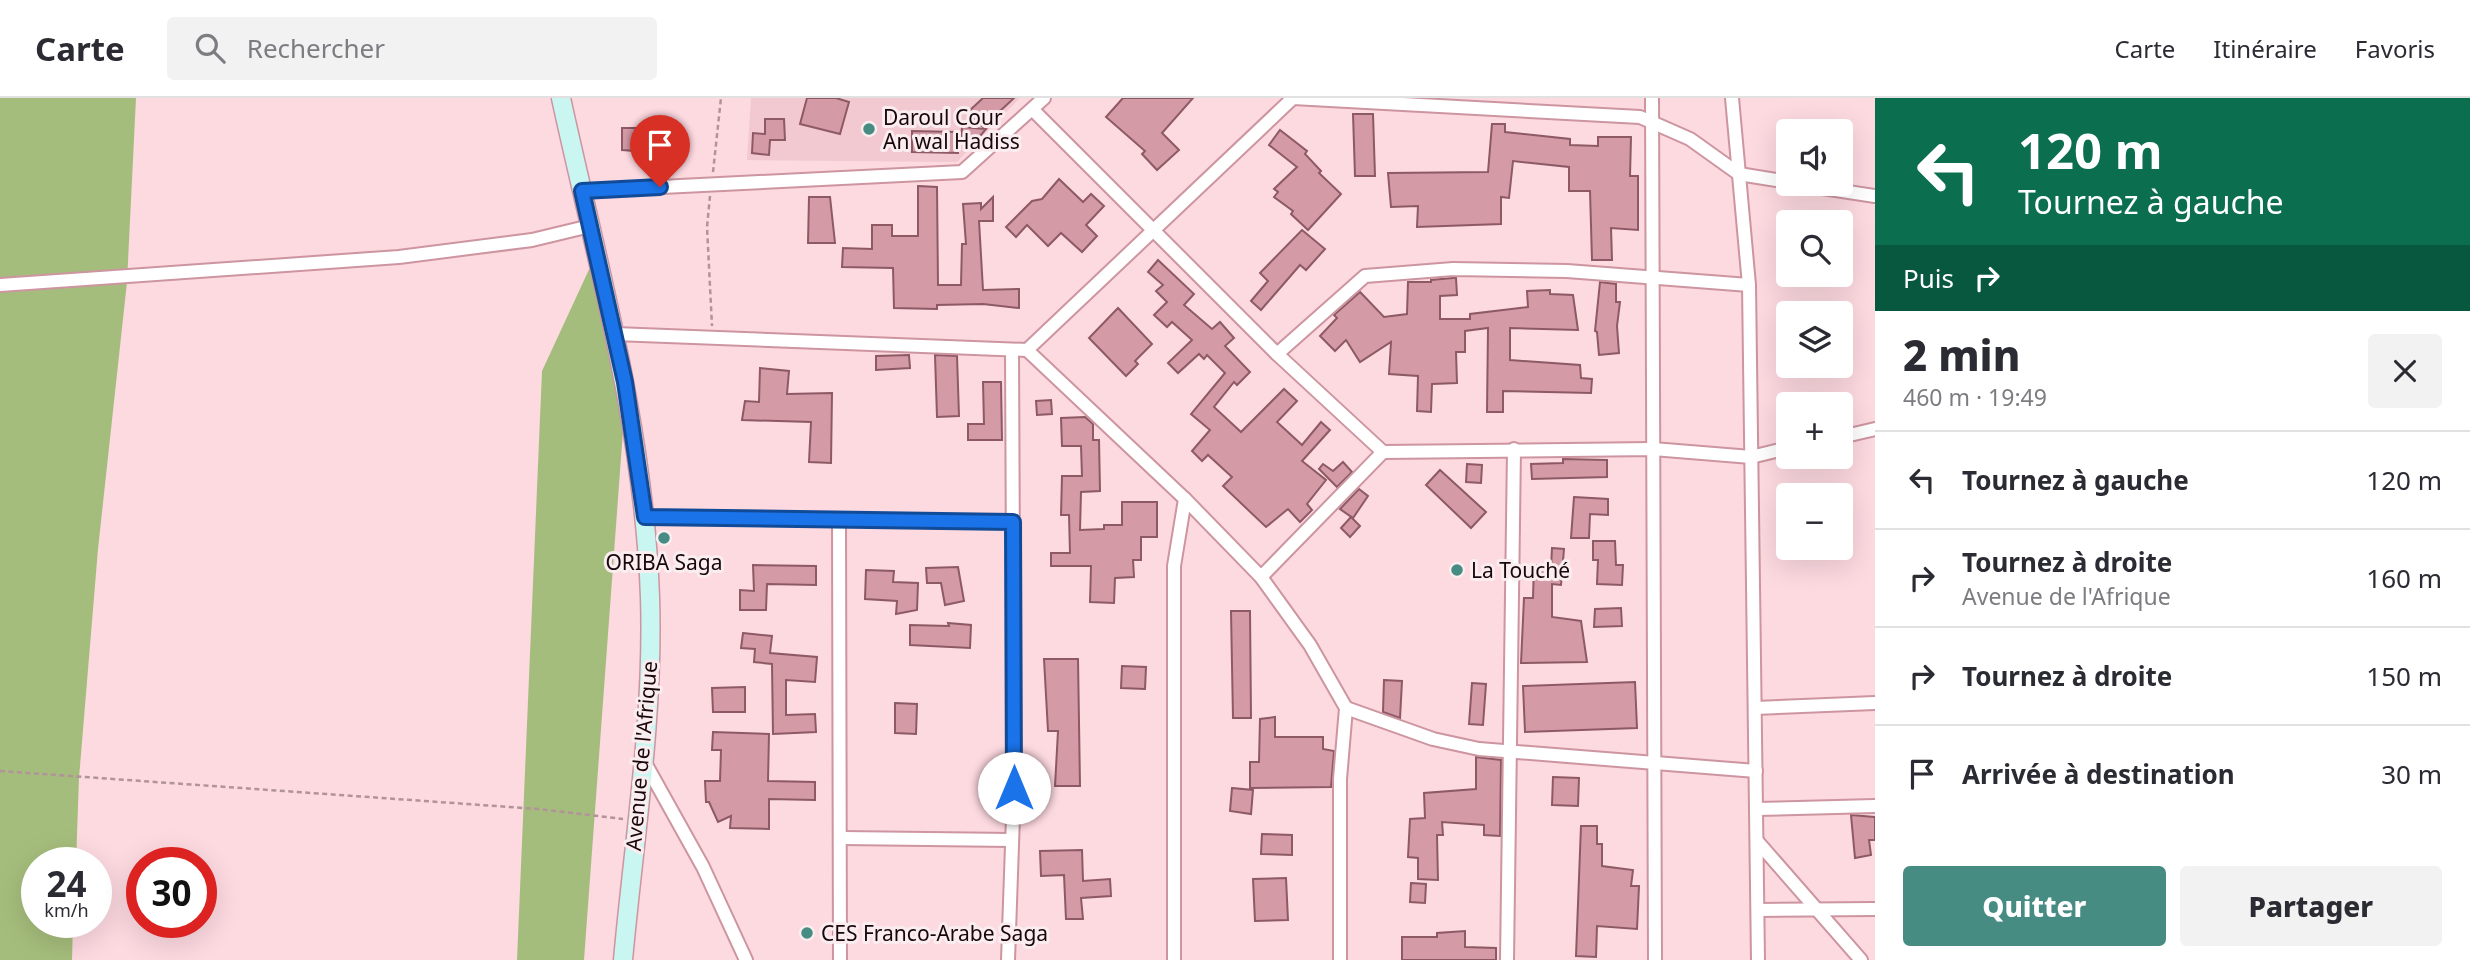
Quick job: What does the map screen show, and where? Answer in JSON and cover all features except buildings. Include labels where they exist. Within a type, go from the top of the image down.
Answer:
[{"type":"main road","name":"Avenue de l'Afrique","points":[[561,98],[615,334],[645,517],[650,670],[623,960]]},
{"type":"street","points":[[582,191],[962,172],[1044,98]]},
{"type":"street","points":[[1027,350],[1293,98],[1652,120],[1690,139],[1739,174],[1776,181]]},
{"type":"street","points":[[1652,98],[1654,960]]},
{"type":"street","points":[[1732,98],[1749,285],[1758,960]]},
{"type":"street","points":[[1033,110],[1277,354],[1383,452],[1653,449],[1751,457],[1776,451]]},
{"type":"street","points":[[1853,193],[1875,196]]},
{"type":"street","points":[[0,285],[399,257],[532,240],[590,226]]},
{"type":"street","points":[[1277,354],[1365,276],[1443,268],[1749,285]]},
{"type":"street","points":[[615,334],[1027,350],[1185,499],[1261,577],[1310,645],[1346,708],[1340,779],[1339,960]]},
{"type":"street","points":[[1008,960],[1012,840],[1012,350]]},
{"type":"street","points":[[1853,434],[1875,429]]},
{"type":"street","points":[[1507,960],[1514,449]]},
{"type":"street","points":[[1261,577],[1383,452]]},
{"type":"street","points":[[1174,960],[1174,566],[1185,499]]},
{"type":"street","points":[[645,517],[1013,522]]},
{"type":"street","points":[[839,519],[842,838],[840,960]]},
{"type":"street","points":[[1755,708],[1875,703]]},
{"type":"street","points":[[1346,708],[1433,739],[1511,754],[1756,771]]},
{"type":"street","points":[[643,760],[703,867],[746,960]]},
{"type":"street","points":[[1756,809],[1875,806]]},
{"type":"street","points":[[842,838],[1012,840]]},
{"type":"street","points":[[1757,841],[1861,960]]},
{"type":"street","points":[[1758,910],[1875,909]]},
{"type":"path","points":[[712,339],[707,227],[721,98]]},
{"type":"path","points":[[0,771],[538,809],[637,821]]},
{"type":"shaded area","name":"Daroul Cour An wal Hadiss","points":[[751,98],[1020,98],[957,162],[747,160]]},
{"type":"green space","points":[[0,98],[136,98],[127,282],[98,549],[79,778],[77,847],[21,847],[21,938],[73,938],[72,960],[0,960]]},
{"type":"green space","points":[[599,248],[624,417],[584,960],[517,960],[542,371]]},
{"type":"place","name":"Daroul Cour An wal Hadiss","points":[[869,129]]},
{"type":"place","name":"ORIBA Saga","points":[[664,538]]},
{"type":"place","name":"La Touché","points":[[1457,570]]},
{"type":"place","name":"CES Franco-Arabe Saga","points":[[807,933]]},
{"type":"route","points":[[660,187],[582,191],[625,382],[645,517],[1013,522],[1014,788]]}]
